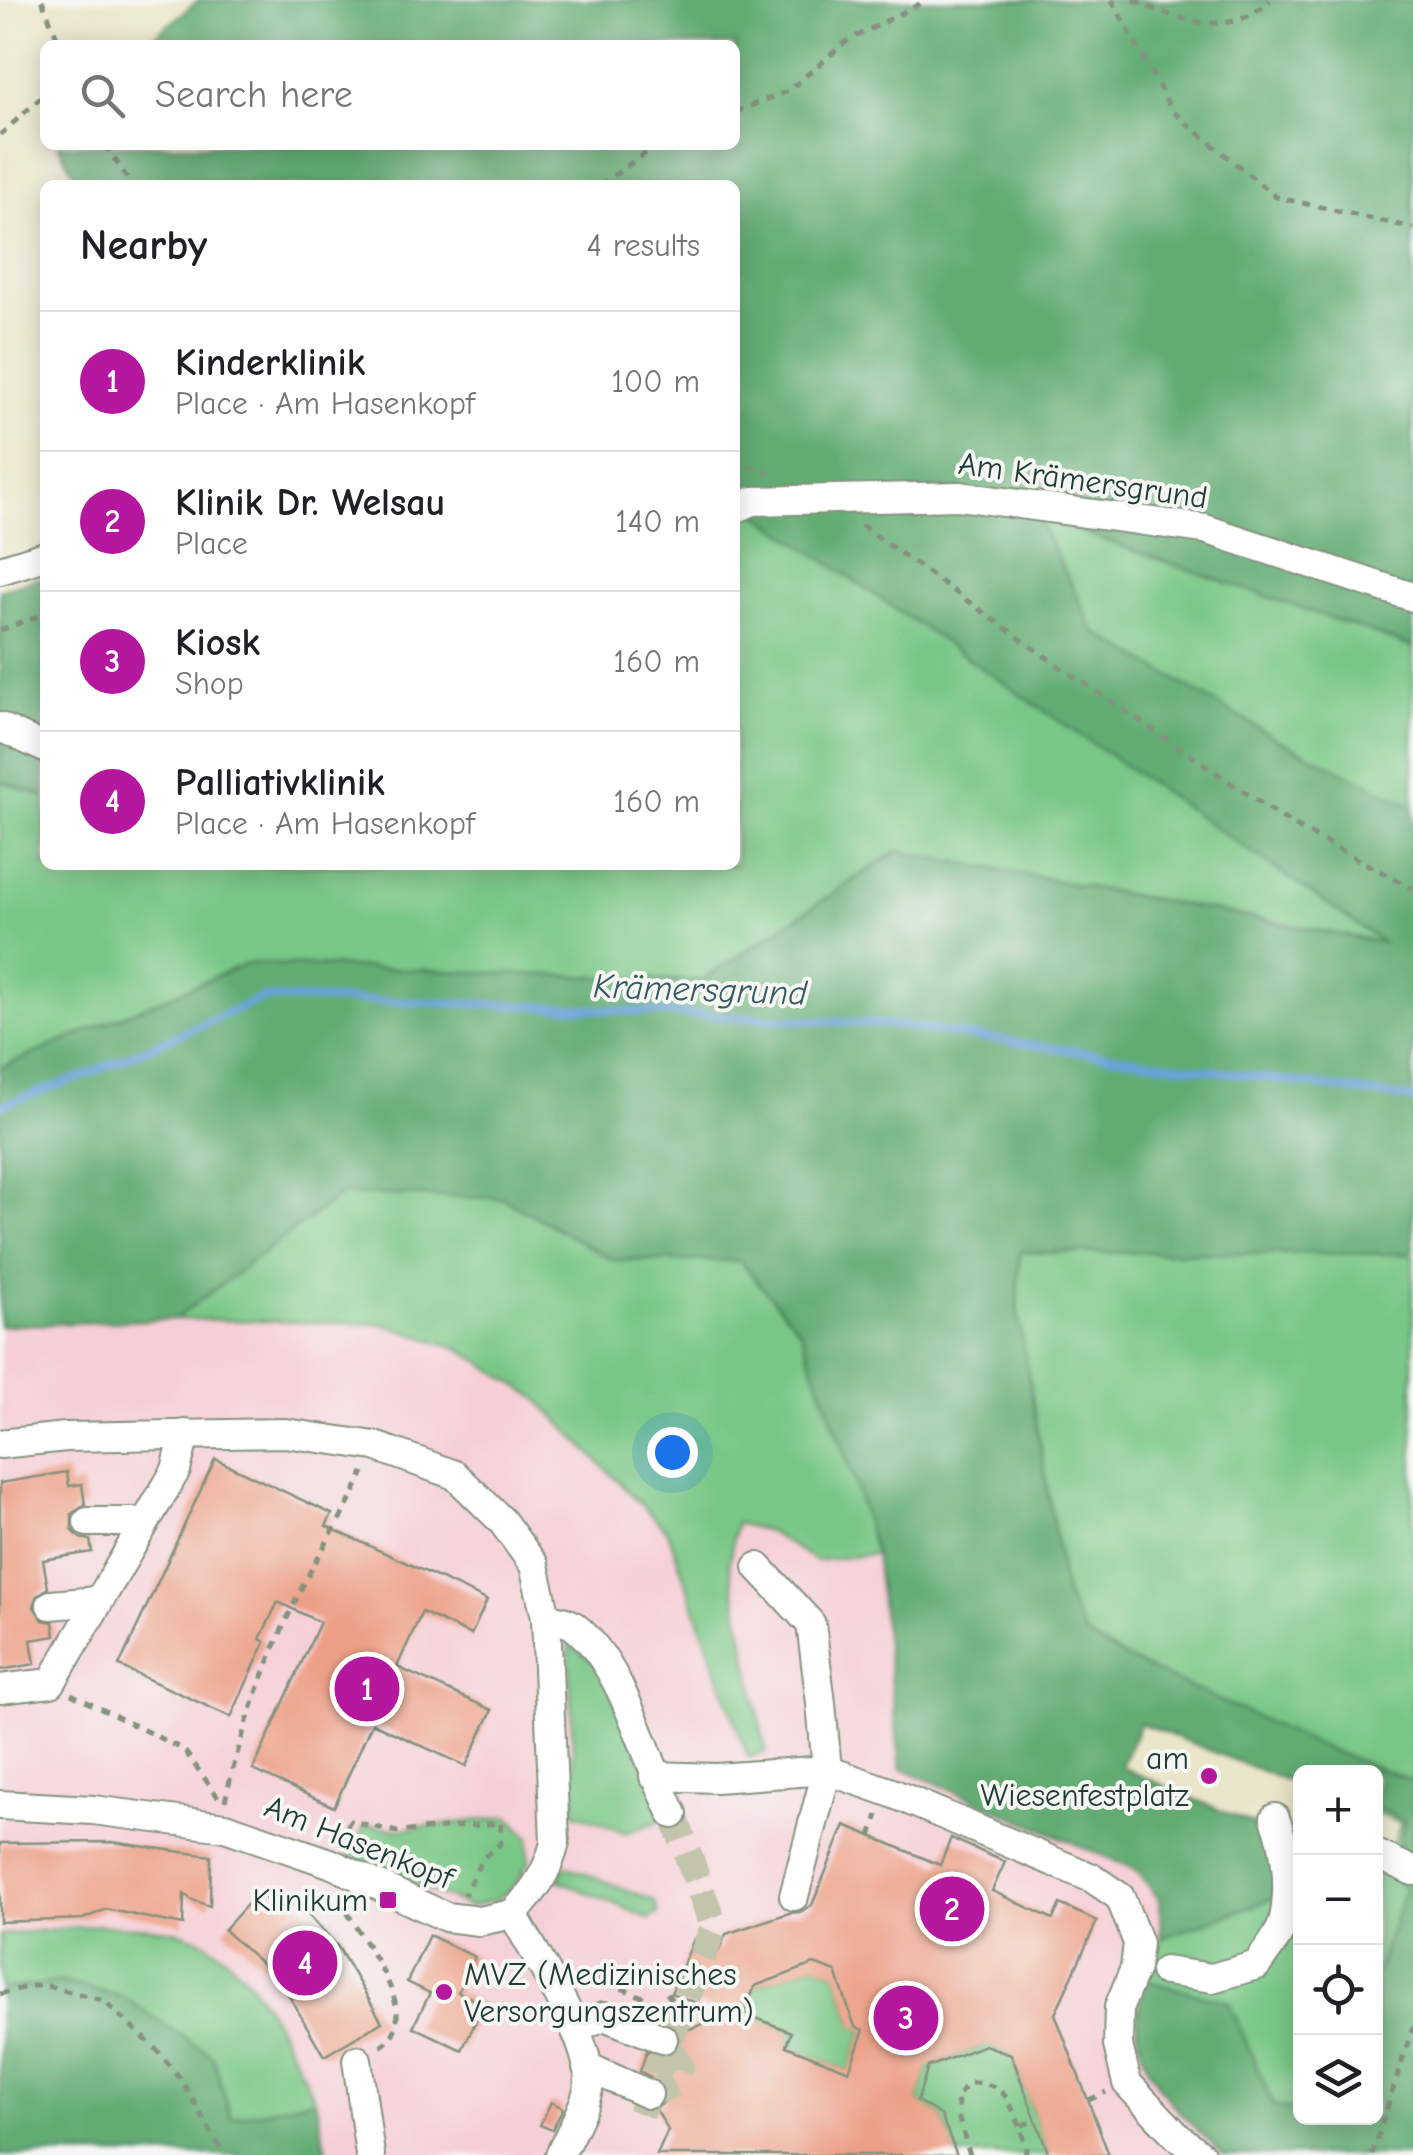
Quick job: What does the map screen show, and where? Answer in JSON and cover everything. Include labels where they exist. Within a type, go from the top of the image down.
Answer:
[{"type":"street","name":"Am Krämersgrund","points":[[740,507],[753,501],[959,496],[1204,529],[1413,597]]},
{"type":"street","points":[[0,570],[40,558]]},
{"type":"street","points":[[0,727],[40,746]]},
{"type":"street","points":[[0,1444],[66,1437],[285,1433],[375,1446],[455,1475],[502,1521],[534,1565],[546,1618],[555,1842],[550,1866],[513,1914],[575,2028],[589,2086],[560,2155]]},
{"type":"street","points":[[0,1689],[51,1684],[176,1470],[186,1434]]},
{"type":"street","points":[[88,1522],[144,1522]]},
{"type":"street","points":[[758,1567],[811,1624],[827,1770],[794,1896]]},
{"type":"street","points":[[50,1606],[98,1602]]},
{"type":"street","points":[[546,1618],[573,1625],[610,1665],[673,1814]]},
{"type":"street","points":[[654,1776],[716,1778],[827,1770],[892,1792],[1092,1878],[1120,1897],[1136,1955],[1119,2007],[1118,2045],[1128,2083],[1201,2155]]},
{"type":"street","name":"Am Hasenkopf","points":[[0,1805],[93,1810],[225,1827],[326,1861],[446,1916],[479,1921],[513,1914]]},
{"type":"street","points":[[1136,1955],[1166,1971],[1212,1978],[1258,1965],[1282,1926],[1287,1885],[1276,1818]]},
{"type":"street","points":[[1378,1855],[1413,1871]]},
{"type":"street","points":[[575,2028],[604,2016],[675,2034]]},
{"type":"street","points":[[356,2060],[370,2155]]},
{"type":"street","points":[[587,2067],[648,2094]]},
{"type":"path","points":[[42,0],[58,40]]},
{"type":"path","points":[[740,110],[788,91],[847,40],[927,0]]},
{"type":"path","points":[[1112,0],[1172,111],[1276,197],[1413,228]]},
{"type":"path","points":[[1134,0],[1197,24],[1221,25],[1262,8],[1270,0]]},
{"type":"path","points":[[0,135],[40,99]]},
{"type":"path","points":[[108,150],[129,180]]},
{"type":"path","points":[[607,180],[650,150]]},
{"type":"path","points":[[823,498],[1052,662],[1274,812],[1413,888]]},
{"type":"path","points":[[0,630],[40,616]]},
{"type":"path","points":[[51,1684],[184,1750],[224,1806],[234,1762],[280,1634],[315,1562],[345,1514],[375,1446]]},
{"type":"path","points":[[350,1821],[397,1832],[500,1823],[500,1844],[482,1859],[468,1889],[446,1916]]},
{"type":"path","points":[[326,1861],[344,1908],[391,1984],[398,2026]]},
{"type":"path","points":[[592,1976],[679,2012]]},
{"type":"path","points":[[0,1994],[47,1986],[103,2000],[157,2050],[180,2078],[224,2155]]},
{"type":"path","points":[[666,1993],[679,2012],[675,2034]]},
{"type":"path","points":[[1372,2155],[1413,2026]]},
{"type":"path","points":[[970,2155],[958,2119],[957,2096],[970,2084],[986,2083],[1004,2092],[1020,2126],[1025,2155]]},
{"type":"path","points":[[1020,2126],[1036,2120]]},
{"type":"shaded area","points":[[175,1319],[383,1324],[460,1349],[535,1397],[668,1532],[748,1758],[766,1752],[729,1563],[736,1522],[767,1531],[816,1561],[875,1554],[901,1768],[1136,1870],[1160,1899],[1161,1938],[1136,2016],[1167,2101],[1224,2155],[328,2155],[315,2099],[268,2007],[226,1956],[97,1925],[0,1935],[0,1326]]},
{"type":"green space","points":[[199,0],[1413,0],[1413,647],[1037,517],[1095,632],[1275,738],[1413,806],[1413,1254],[1020,1252],[1017,1307],[1065,1594],[1085,1635],[1131,1661],[1370,1765],[1293,1765],[1293,1783],[1140,1723],[1121,1767],[1282,1837],[1274,1898],[1161,1938],[1160,1900],[1136,1870],[901,1768],[875,1554],[855,1483],[801,1332],[740,1261],[613,1260],[503,1198],[342,1194],[175,1319],[0,1326],[0,1068],[248,963],[701,981],[897,851],[1384,943],[745,506],[962,489],[740,501],[740,180],[77,180],[61,150],[740,150],[740,40],[150,40]]},
{"type":"green space","points":[[745,506],[1387,943],[897,851],[701,981],[248,963],[0,1068],[0,781],[40,795],[40,870],[740,870],[740,508]]},
{"type":"green space","points":[[1037,516],[1413,647],[1413,806],[1275,738],[1095,632]]},
{"type":"green space","points":[[40,578],[40,795],[0,781],[0,590]]},
{"type":"green space","points":[[342,1194],[503,1198],[613,1260],[740,1261],[801,1332],[855,1483],[875,1554],[816,1561],[767,1531],[736,1523],[729,1564],[766,1752],[748,1758],[668,1532],[535,1397],[460,1349],[383,1324],[175,1319]]},
{"type":"green space","points":[[1019,1252],[1413,1254],[1413,1781],[1383,1770],[1383,1765],[1370,1765],[1332,1751],[1131,1661],[1085,1635],[1065,1594],[1017,1307]]},
{"type":"green space","points":[[569,1643],[602,1670],[666,1818],[626,1833],[575,1813]]},
{"type":"green space","points":[[1383,1770],[1413,1781],[1413,2155],[1224,2155],[1179,2111],[1145,2060],[1137,2019],[1147,1981],[1229,2002],[1273,2105],[1293,2110],[1293,2125],[1383,2125],[1383,1955],[1405,1889],[1392,1876],[1405,1821],[1383,1811]]},
{"type":"green space","points":[[1383,1811],[1405,1821],[1392,1876],[1405,1889],[1383,1955],[1383,1873],[1401,1823],[1383,1817]]},
{"type":"green space","points":[[509,1817],[529,1837],[529,1862],[516,1884],[498,1899],[470,1907],[346,1856],[366,1825],[401,1829]]},
{"type":"green space","points":[[1282,1837],[1293,1841],[1293,2110],[1273,2105],[1229,2002],[1147,1981],[1161,1938],[1274,1898]]},
{"type":"green space","points":[[566,1866],[655,1901],[658,1913],[650,1919],[558,1880]]},
{"type":"green space","points":[[97,1925],[175,1931],[200,1940],[223,1955],[243,1975],[277,2024],[315,2099],[230,2118],[213,2056],[62,1982],[0,1989],[0,1935]]},
{"type":"green space","points":[[814,1964],[836,1972],[854,2026],[864,2030],[849,2071],[786,2046],[791,2031],[744,2013],[755,1986]]},
{"type":"green space","points":[[62,1982],[123,1997],[213,2056],[231,2118],[315,2099],[328,2155],[0,2155],[0,1989]]},
{"type":"green space","points":[[985,2045],[1011,2054],[1049,2155],[957,2155],[941,2115],[917,2101],[928,2067]]},
{"type":"building","points":[[215,1459],[332,1514],[326,1526],[487,1600],[471,1635],[422,1612],[397,1667],[492,1710],[466,1766],[372,1723],[334,1807],[253,1770],[320,1622],[278,1602],[260,1639],[265,1642],[231,1717],[119,1666]]},
{"type":"building","points":[[67,1472],[69,1486],[82,1484],[85,1505],[72,1514],[72,1530],[80,1538],[90,1540],[92,1552],[43,1560],[48,1588],[36,1597],[34,1607],[43,1620],[53,1622],[55,1636],[31,1640],[35,1664],[0,1670],[0,1483]]},
{"type":"building","points":[[845,1825],[940,1865],[951,1838],[1005,1862],[992,1891],[1053,1919],[1060,1904],[1097,1921],[1055,2014],[1109,2155],[1049,2155],[1011,2054],[985,2045],[928,2067],[917,2101],[941,2115],[957,2155],[657,2155],[668,2130],[656,2109],[664,2102],[665,2093],[661,2083],[640,2071],[647,2051],[665,2056],[673,2053],[680,2044],[679,2033],[727,2015],[671,1993],[694,1939],[719,1951],[726,1934],[812,1905]],"holes":[[[814,1964],[836,1972],[855,2027],[864,2030],[849,2071],[786,2046],[791,2032],[744,2013],[755,1986]]]},
{"type":"building","points":[[112,1842],[211,1856],[210,1906],[184,1894],[183,1925],[106,1909],[83,1919],[0,1922],[0,1843]]},
{"type":"building","points":[[255,1896],[302,1907],[338,1947],[382,2022],[324,2056],[280,1980],[224,1930]]},
{"type":"building","name":"MVZ (Medizinisches Versorgungszentrum)","points":[[429,1935],[475,1957],[458,1992],[484,2004],[462,2050],[413,2027],[430,1993],[407,1982]]},
{"type":"building","points":[[551,2102],[563,2108],[552,2130],[540,2125]]},
{"type":"waterway","name":"Krämersgrund","points":[[0,1106],[86,1075],[262,998],[513,1005],[893,1025],[1413,1099]]},
{"type":"tunnel","points":[[641,2114],[714,1927],[673,1814]]},
{"type":"tunnel","points":[[648,2094],[674,2083],[680,2067],[663,2039]]},
{"type":"place","name":"Kinderklinik","points":[[367,1689]]},
{"type":"place","name":"am Wiesenfestplatz","points":[[1209,1776]]},
{"type":"place","name":"Klinikum","points":[[388,1900]]},
{"type":"place","name":"Klinik Dr. Welsau","points":[[952,1909]]},
{"type":"place","name":"Palliativklinik","points":[[305,1963]]},
{"type":"place","name":"MVZ (Medizinisches Versorgungszentrum)","points":[[444,1992]]},
{"type":"place","name":"Kiosk","points":[[906,2018]]}]
